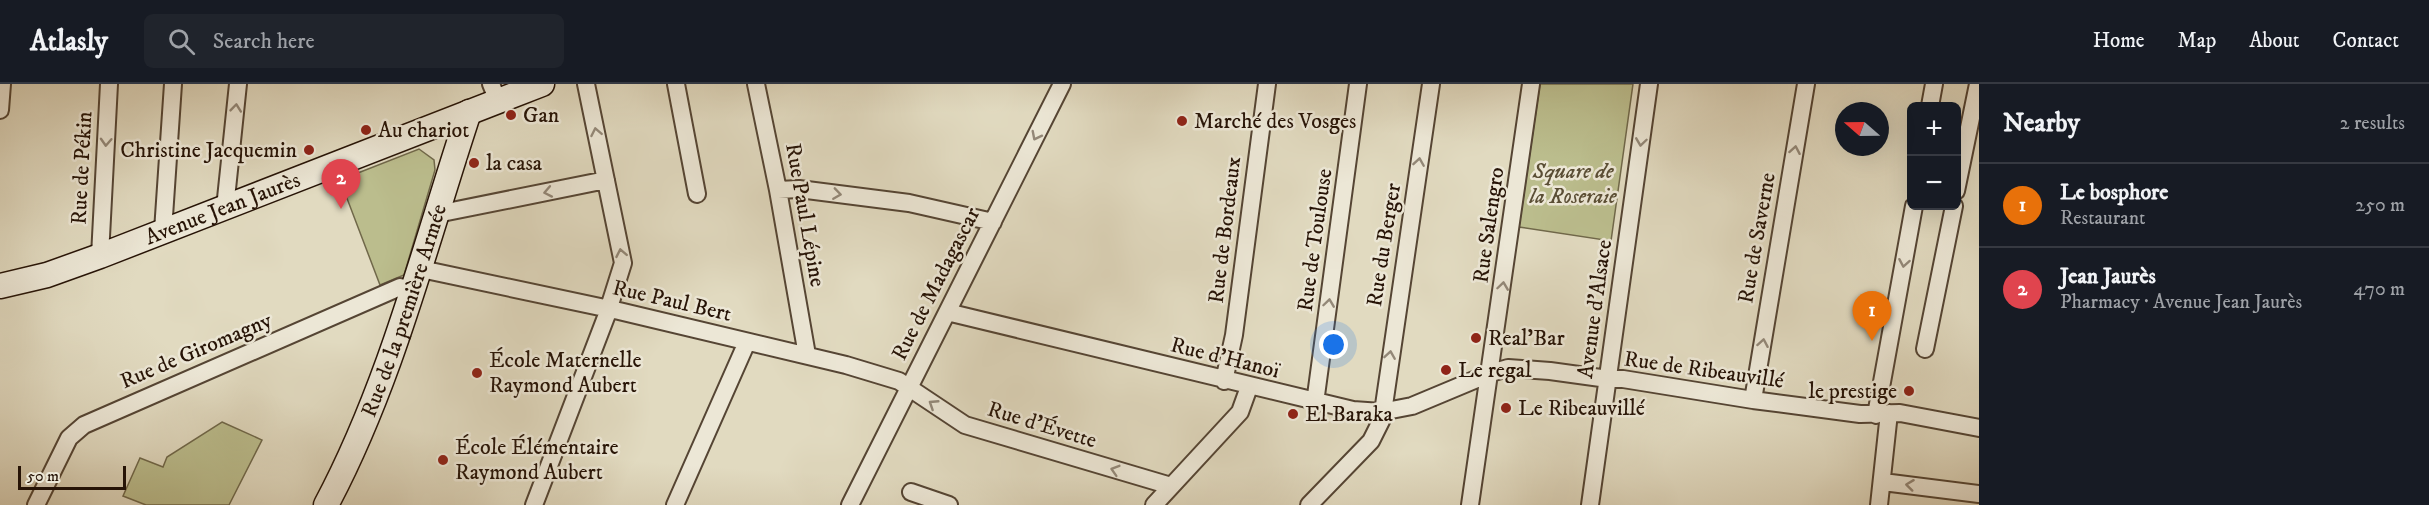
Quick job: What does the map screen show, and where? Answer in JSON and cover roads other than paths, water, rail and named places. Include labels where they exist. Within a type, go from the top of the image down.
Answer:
[{"type":"main road","name":"Avenue Jean Jaurès","points":[[0,286],[47,275],[225,208],[469,112],[494,92],[542,84]]},
{"type":"main road","name":"Rue de la première Armée","points":[[326,505],[380,387],[417,280],[469,112]]},
{"type":"street","points":[[0,110],[2,84]]},
{"type":"street","name":"Rue de Pékin","points":[[100,255],[109,84]]},
{"type":"street","points":[[163,231],[173,84]]},
{"type":"street","points":[[225,208],[238,84]]},
{"type":"street","points":[[534,505],[609,309],[623,263],[586,84]]},
{"type":"street","points":[[676,84],[697,194]]},
{"type":"street","name":"Rue Paul Lépine","points":[[756,84],[778,190],[807,356]]},
{"type":"street","name":"Rue de Madagascar","points":[[850,505],[1062,84]]},
{"type":"street","name":"Rue de Bordeaux","points":[[1224,381],[1234,335],[1267,84]]},
{"type":"street","name":"Rue de Toulouse","points":[[1315,403],[1358,84]]},
{"type":"street","name":"Rue du Berger","points":[[1309,505],[1371,441],[1382,419],[1381,412],[1431,84]]},
{"type":"street","name":"Rue Salengro","points":[[1470,505],[1491,373],[1531,84]]},
{"type":"street","name":"Avenue d'Alsace","points":[[1590,505],[1649,84]]},
{"type":"street","name":"Rue de Saverne","points":[[1753,400],[1806,84]]},
{"type":"street","points":[[1931,102],[1934,84]]},
{"type":"street","points":[[1961,167],[1978,84]]},
{"type":"street","points":[[437,214],[606,180]]},
{"type":"street","points":[[778,190],[799,189],[909,203],[993,222]]},
{"type":"street","points":[[1879,505],[1883,482],[1883,414],[1913,210]]},
{"type":"street","points":[[1925,349],[1953,210]]},
{"type":"street","name":"Rue Paul Bert","points":[[417,280],[609,309],[807,356],[898,381],[909,389]]},
{"type":"street","name":"Rue de Giromagny","points":[[36,505],[69,438],[84,425],[417,280]]},
{"type":"street","name":"Rue d'Hanoï","points":[[947,312],[1315,403],[1353,410],[1381,412],[1412,406],[1491,373]]},
{"type":"street","points":[[675,505],[747,342]]},
{"type":"street","name":"Rue de Ribeauvillé","points":[[1491,373],[1524,368],[1623,379],[1753,400],[1883,414],[1900,413],[1979,428]]},
{"type":"street","points":[[1154,505],[1240,412],[1249,387]]},
{"type":"street","name":"Rue d'Évette","points":[[909,389],[965,425],[1171,486]]},
{"type":"street","points":[[1883,482],[1979,494]]},
{"type":"street","points":[[911,492],[949,505]]},
{"type":"place","name":"Gan","points":[[511,115]]},
{"type":"place","name":"Marché des Vosges","points":[[1182,121]]},
{"type":"place","name":"Au chariot","points":[[366,130]]},
{"type":"place","name":"Christine Jacquemin","points":[[309,150]]},
{"type":"place","name":"la casa","points":[[474,163]]},
{"type":"place","name":"Jean Jaurès","points":[[341,209]]},
{"type":"place","name":"Real'Bar","points":[[1476,338]]},
{"type":"place","name":"Le bosphore","points":[[1872,341]]},
{"type":"place","name":"Le regal","points":[[1446,370]]},
{"type":"place","name":"École Maternelle Raymond Aubert","points":[[477,373]]},
{"type":"place","name":"le prestige","points":[[1909,391]]},
{"type":"place","name":"Le Ribeauvillé","points":[[1506,408]]},
{"type":"place","name":"El Baraka","points":[[1293,414]]},
{"type":"place","name":"École Élémentaire Raymond Aubert","points":[[443,460]]},
{"type":"park label","name":"Square de la Roseraie","points":[[1573,184]]}]
